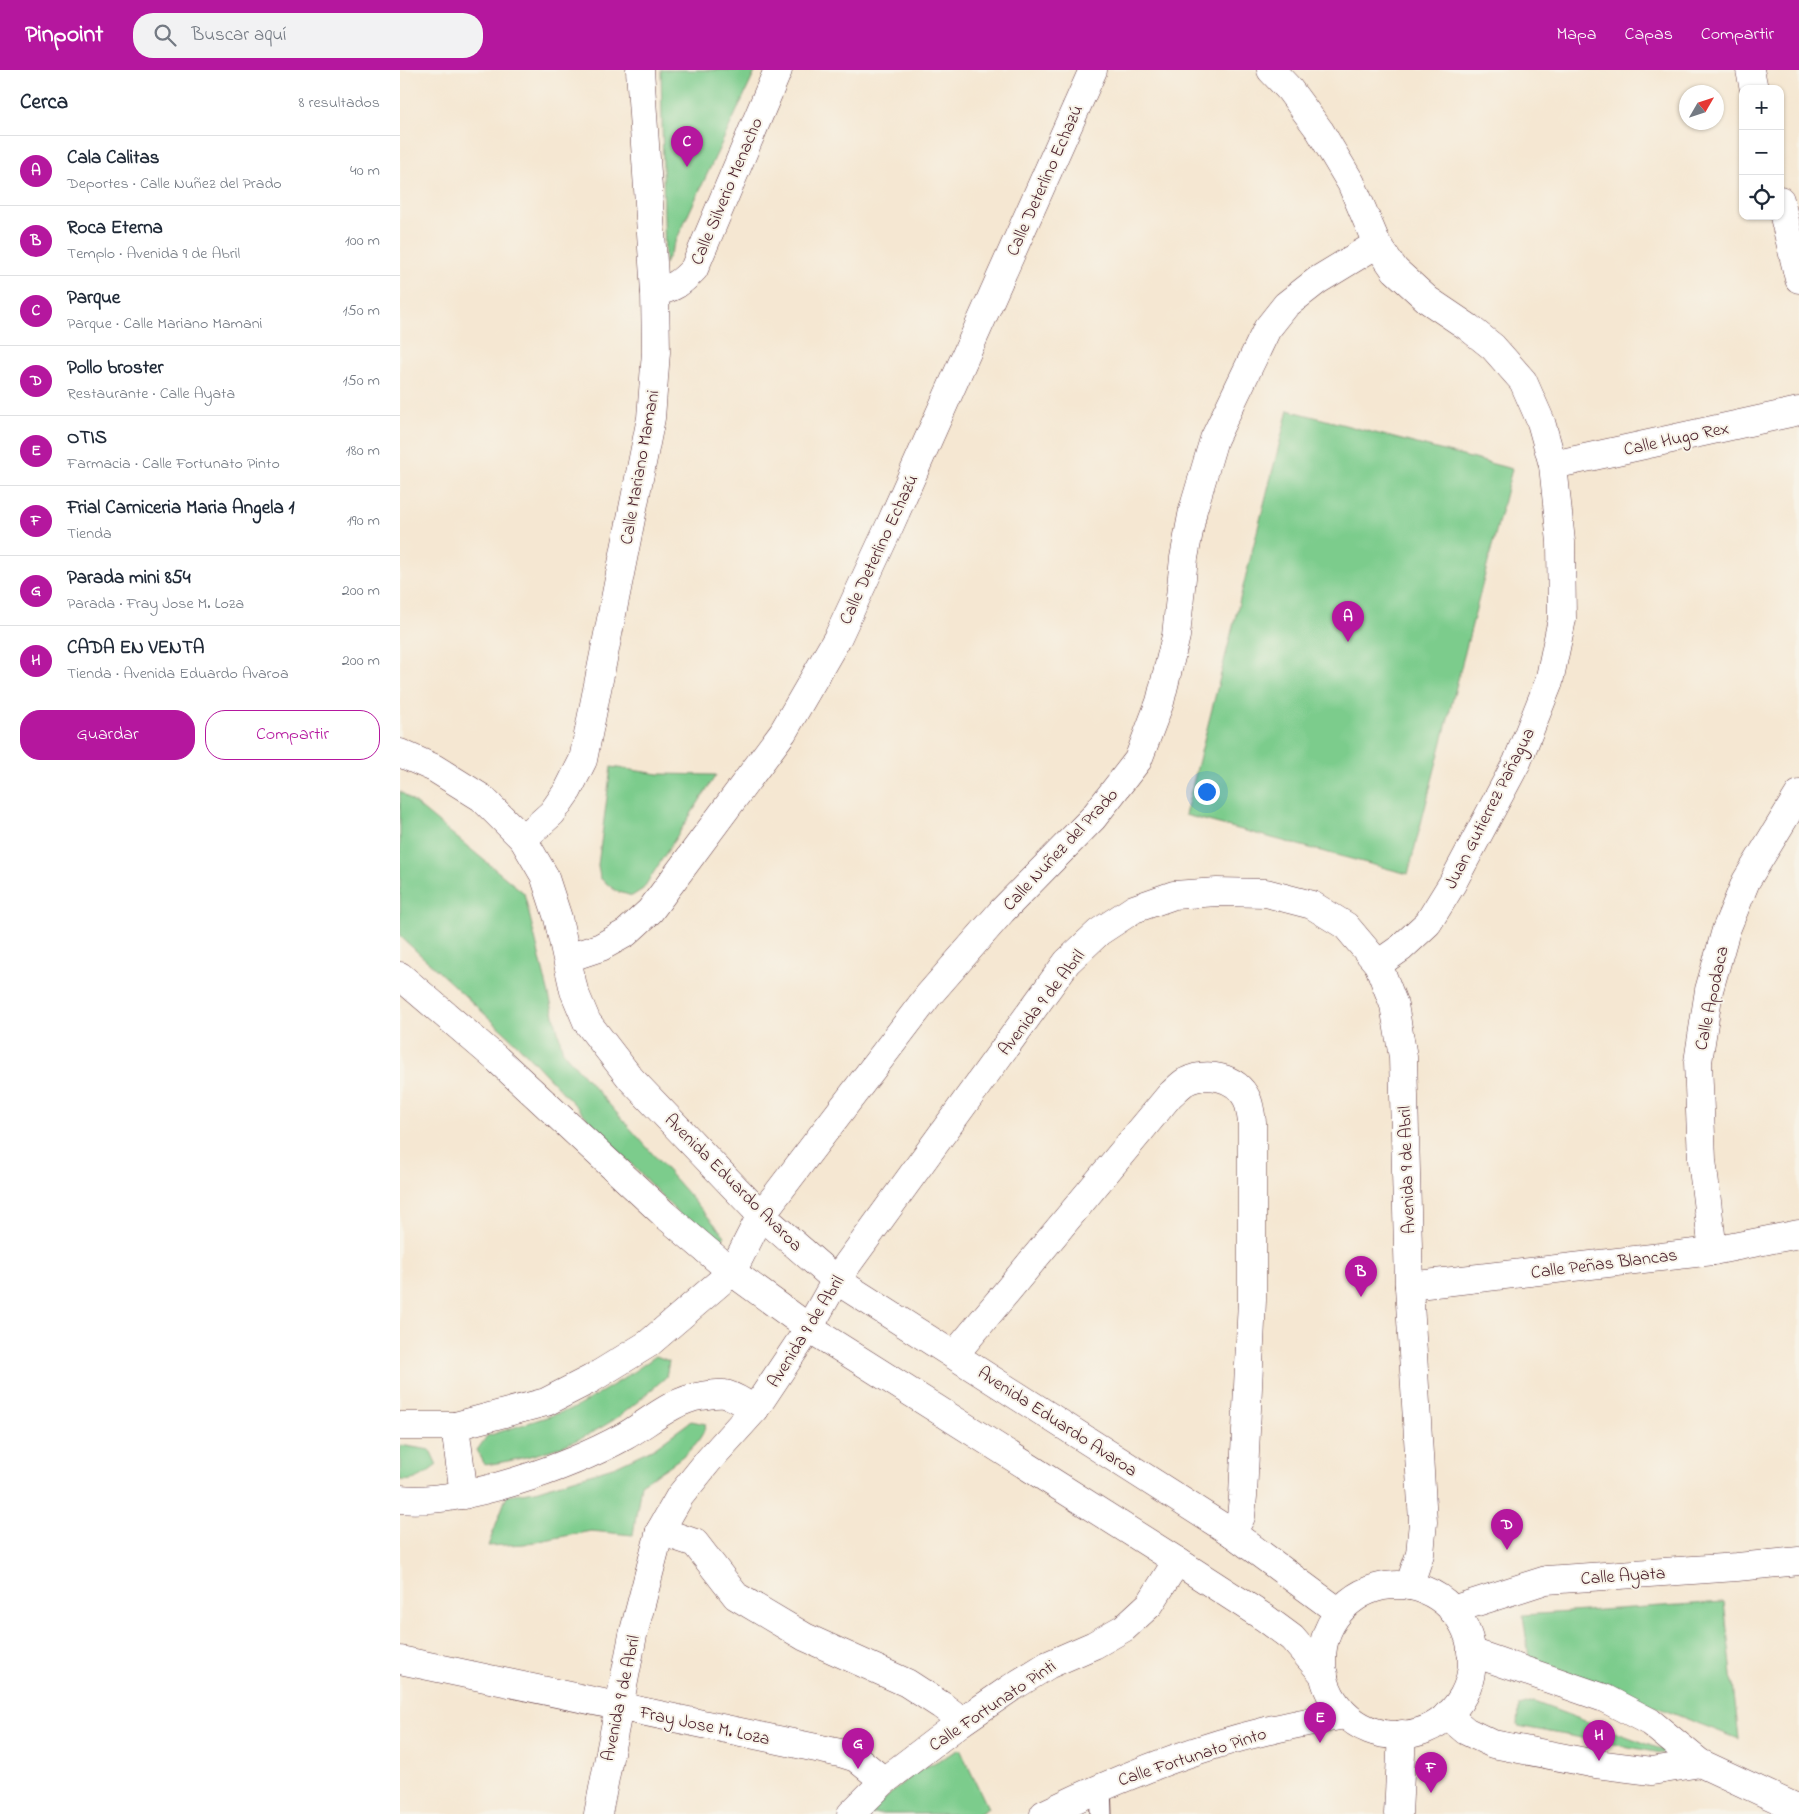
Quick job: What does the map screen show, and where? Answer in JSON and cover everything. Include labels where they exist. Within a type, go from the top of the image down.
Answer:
[{"type":"street","name":"Calle Mariano Mamani","points":[[523,839],[552,813],[568,790],[583,760],[651,418],[656,352],[655,292],[640,70]]},
{"type":"street","name":"Calle Silverio Menacho","points":[[655,292],[681,283],[694,269],[778,70]]},
{"type":"street","name":"Calle Deterlino Echazú","points":[[568,958],[601,948],[626,933],[650,911],[782,732],[838,637],[1093,70]]},
{"type":"street","name":"Juan Gutierrez Pañagua","points":[[1271,70],[1289,89],[1320,131],[1351,183],[1377,244],[1395,270],[1428,300],[1468,327],[1493,347],[1523,381],[1541,422],[1553,465],[1561,542],[1562,618],[1549,682],[1517,762],[1452,884],[1428,923],[1401,948],[1378,964]]},
{"type":"street","points":[[1750,70],[1753,85]]},
{"type":"street","points":[[1784,217],[1799,279]]},
{"type":"street","name":"Calle Nuñez del Prado","points":[[732,1272],[761,1215],[928,996],[1002,912],[1093,818],[1138,760],[1160,702],[1167,674],[1176,636],[1184,558],[1193,510],[1218,431],[1267,329],[1286,306],[1318,280],[1377,244]]},
{"type":"street","name":"Calle Hugo Rex","points":[[1553,465],[1799,411]]},
{"type":"street","name":"Avenida Eduardo Avaroa","points":[[400,753],[434,768],[482,798],[523,839],[544,874],[568,958],[574,991],[587,1022],[631,1079],[761,1215],[836,1280],[955,1354],[1232,1533],[1339,1612]]},
{"type":"street","name":"Calle Apodaca","points":[[1713,1251],[1702,1160],[1698,1062],[1709,990],[1726,930],[1746,881],[1799,794]]},
{"type":"street","name":"Avenida 9 de Abril","points":[[598,1814],[633,1635],[660,1531],[680,1496],[709,1460],[755,1409],[809,1328],[836,1280],[1067,962],[1099,932],[1134,909],[1174,895],[1217,892],[1266,893],[1312,905],[1346,926],[1378,964],[1394,1005],[1403,1057],[1409,1286],[1422,1522],[1420,1554],[1409,1586]]},
{"type":"street","points":[[400,976],[497,1059],[665,1215],[732,1272],[809,1328],[1177,1561],[1292,1638],[1324,1675]]},
{"type":"street","points":[[955,1354],[1170,1095],[1184,1082],[1202,1077],[1220,1077],[1236,1085],[1247,1099],[1252,1122],[1252,1300],[1243,1496],[1241,1517],[1232,1533]]},
{"type":"street","name":"Calle Peñas Blancas","points":[[1409,1286],[1713,1251],[1799,1234]]},
{"type":"street","points":[[400,1426],[456,1426],[546,1402],[591,1379],[648,1344],[732,1272]]},
{"type":"street","points":[[400,1498],[412,1500],[464,1494],[529,1477],[582,1457],[625,1436],[666,1409],[700,1396],[725,1394],[755,1409]]},
{"type":"street","points":[[456,1426],[464,1494]]},
{"type":"street","points":[[660,1531],[695,1543],[736,1596],[805,1638],[907,1683],[953,1714],[960,1723]]},
{"type":"street","name":"Calle Fortunato Pinti","points":[[851,1814],[884,1781],[960,1723],[1048,1665],[1094,1645],[1124,1628],[1150,1604],[1177,1561]]},
{"type":"street","name":"Calle Ayata","points":[[1452,1610],[1546,1580],[1799,1561]]},
{"type":"street","points":[[1384,1586],[1409,1586],[1422,1589],[1433,1595],[1452,1610],[1462,1623],[1468,1637],[1471,1666],[1469,1680],[1456,1705],[1447,1715],[1426,1728],[1402,1734],[1387,1734],[1371,1730],[1345,1714],[1328,1689],[1322,1658],[1324,1642],[1330,1626],[1348,1602],[1370,1589],[1384,1586]]},
{"type":"street","points":[[1471,1652],[1604,1698],[1650,1722],[1700,1763],[1790,1809]]},
{"type":"street","name":"Fray Jose M. Loza","points":[[400,1660],[840,1753],[856,1758],[884,1781]]},
{"type":"street","name":"Calle Fortunato Pinto","points":[[1044,1814],[1100,1786],[1180,1757],[1261,1732],[1345,1714]]},
{"type":"street","points":[[1447,1715],[1466,1731],[1493,1744],[1578,1761],[1652,1771],[1700,1763]]},
{"type":"street","points":[[1398,1814],[1402,1734]]},
{"type":"lane","points":[[1100,1786],[1101,1814]]},
{"type":"green space","points":[[661,70],[756,70],[665,264]]},
{"type":"green space","points":[[1288,410],[1512,469],[1408,874],[1185,815]]},
{"type":"green space","points":[[611,767],[659,774],[716,775],[643,889],[632,896],[616,891],[600,878],[598,865]]},
{"type":"green space","points":[[400,791],[524,893],[563,1052],[725,1236],[713,1250],[515,1042],[400,936]]},
{"type":"green space","points":[[656,1356],[669,1361],[666,1377],[636,1404],[611,1422],[560,1447],[530,1456],[485,1465],[477,1450],[487,1436],[575,1408],[623,1379]]},
{"type":"green space","points":[[691,1421],[706,1424],[703,1433],[689,1451],[641,1484],[633,1535],[591,1531],[524,1544],[488,1546],[507,1495],[535,1491],[616,1466],[654,1448]]},
{"type":"green space","points":[[400,1445],[430,1450],[437,1465],[415,1479],[400,1480]]},
{"type":"green space","points":[[1724,1602],[1739,1739],[1529,1658],[1523,1615]]},
{"type":"green space","points":[[1534,1702],[1682,1757],[1518,1726],[1519,1706]]},
{"type":"green space","points":[[960,1749],[988,1808],[979,1814],[867,1814],[915,1773]]},
{"type":"place","name":"Parque","points":[[687,167]]},
{"type":"place","name":"Cala Calitas","points":[[1348,642]]},
{"type":"place","name":"Roca Eterna","points":[[1361,1297]]},
{"type":"place","name":"Pollo broster","points":[[1507,1550]]},
{"type":"place","name":"OTIS","points":[[1320,1743]]},
{"type":"place","name":"CADA EN VENTA","points":[[1599,1761]]},
{"type":"place","name":"Parada mini 854","points":[[858,1769]]},
{"type":"place","name":"Frial Carniceria Maria Angela 1","points":[[1431,1793]]}]
